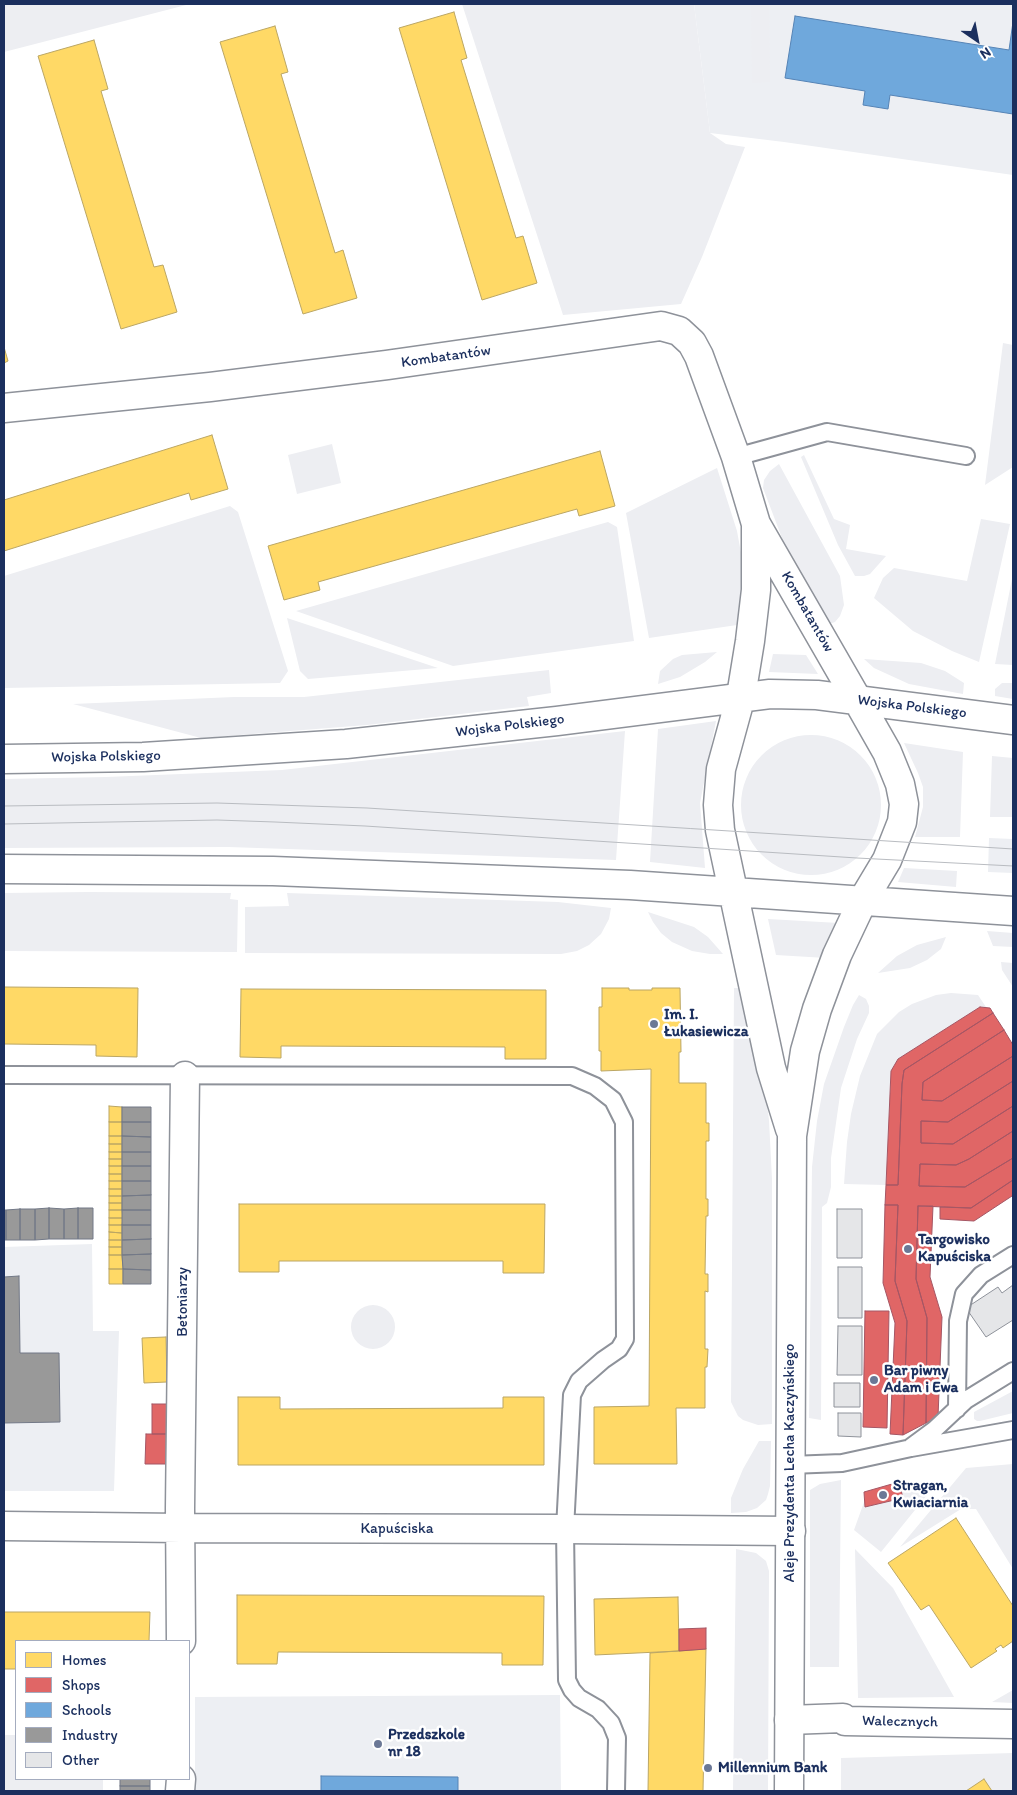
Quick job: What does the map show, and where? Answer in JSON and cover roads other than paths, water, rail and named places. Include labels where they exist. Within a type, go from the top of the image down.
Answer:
[{"type":"street","name":"Kombatantów","points":[[4,408],[210,387],[387,365],[662,326],[679,331],[692,343],[699,356],[736,457],[756,524],[887,752],[900,784],[904,804],[902,822],[887,860],[863,900]]},
{"type":"street","name":"Kombatantów","points":[[733,892],[720,830],[718,805],[721,769],[741,696],[750,641],[756,590],[756,524]]},
{"type":"street","name":"Wojska Polskiego","points":[[4,759],[143,757],[346,744],[557,721],[741,696],[770,694],[794,694],[858,700],[1013,720]]},
{"type":"street","points":[[4,870],[273,871],[630,885],[1013,911]]},
{"type":"street","name":"Aleje Prezydenta Lecha Kaczyńskiego","points":[[733,892],[771,1068],[792,1136]]},
{"type":"street","name":"Aleje Prezydenta Lecha Kaczyńskiego","points":[[789,1791],[792,1136],[806,1051],[817,1009],[837,955],[863,900]]},
{"type":"street","name":"Betoniarzy","points":[[182,1640],[181,1528],[185,1076]]},
{"type":"street","name":"Kapuściska","points":[[4,1526],[791,1531]]},
{"type":"street","name":"Walecznych","points":[[790,1720],[843,1718],[845,1721],[1013,1724]]},
{"type":"lane","points":[[736,457],[827,432],[966,456]]},
{"type":"lane","points":[[4,1075],[572,1076],[595,1086],[613,1100],[624,1122],[625,1339],[619,1350],[603,1360],[579,1381],[572,1395],[565,1529],[567,1680],[579,1698],[598,1709],[611,1724],[617,1738],[616,1791]]},
{"type":"lane","points":[[957,1409],[958,1321],[964,1294],[981,1275],[1013,1255]]},
{"type":"lane","points":[[911,1448],[934,1430],[966,1400],[1013,1371]]},
{"type":"lane","points":[[790,1465],[842,1463],[911,1448],[1013,1430]]},
{"type":"tram line","points":[[4,806],[217,803],[367,808],[1013,849]]},
{"type":"tram line","points":[[4,824],[217,820],[275,822],[1013,866]]},
{"type":"place","name":"Im. I. Łukasiewicza","points":[[654,1024]]},
{"type":"place","name":"Targowisko Kapuściska","points":[[908,1249]]},
{"type":"place","name":"Bar piwny Adam i Ewa","points":[[874,1380]]},
{"type":"place","name":"Stragan, Kwiaciarnia","points":[[883,1495]]},
{"type":"place","name":"Przedszkole nr 18","points":[[378,1744]]},
{"type":"place","name":"Millennium Bank","points":[[708,1768]]}]
